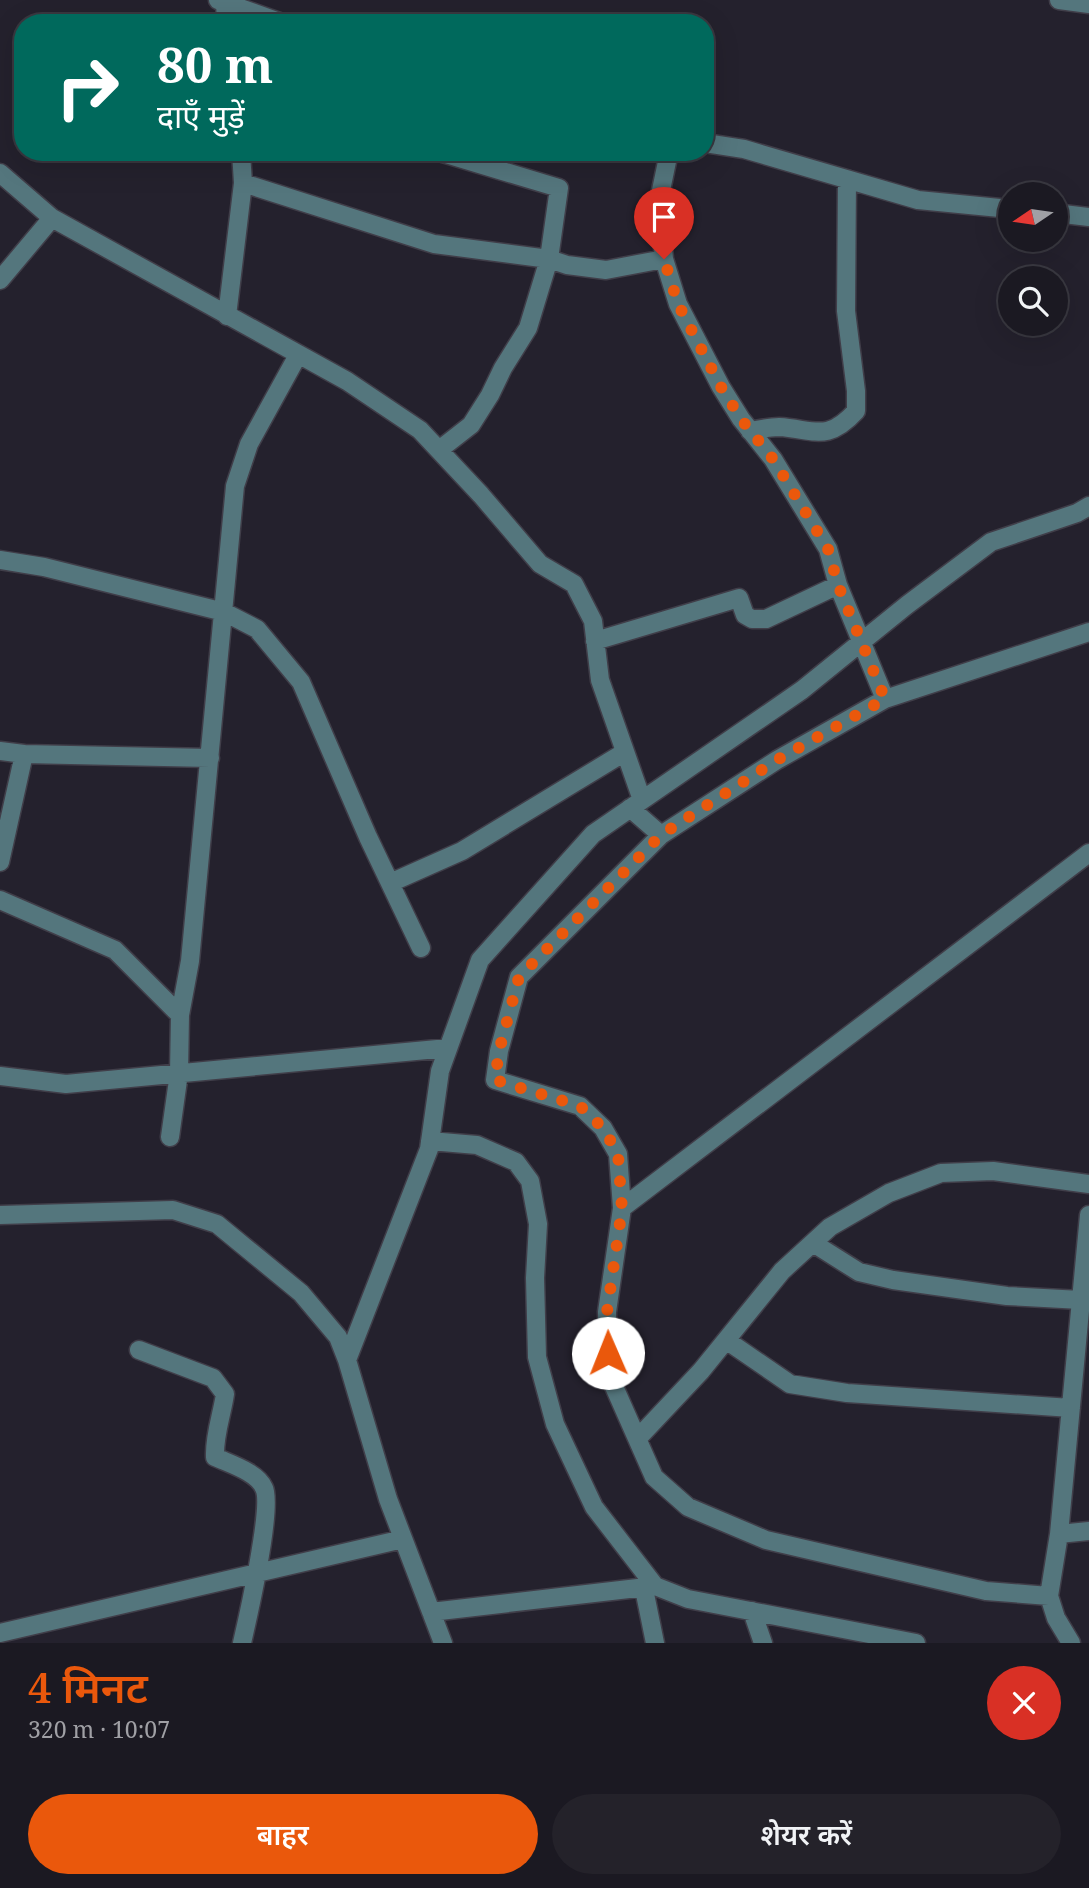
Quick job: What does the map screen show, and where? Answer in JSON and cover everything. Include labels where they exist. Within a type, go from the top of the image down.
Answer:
[{"type":"street","points":[[1059,0],[1089,4]]},
{"type":"street","points":[[222,1],[257,14]]},
{"type":"street","points":[[714,144],[744,149],[918,200],[998,208]]},
{"type":"street","points":[[227,316],[243,183],[242,161]]},
{"type":"street","points":[[439,450],[471,425],[528,328],[549,259],[559,188],[469,161]]},
{"type":"street","points":[[667,161],[659,200],[664,259],[678,304],[721,387],[773,459],[828,549],[838,585],[885,699]]},
{"type":"street","points":[[0,173],[52,218],[347,381],[420,430],[540,564],[575,584],[593,621],[600,681],[625,752],[636,804],[661,835]]},
{"type":"street","points":[[750,430],[778,427],[804,432],[827,432],[845,424],[856,411],[846,310],[847,179]]},
{"type":"street","points":[[243,183],[434,244],[549,259],[567,265],[606,270],[664,259]]},
{"type":"street","points":[[1068,215],[1089,217]]},
{"type":"street","points":[[0,280],[52,218]]},
{"type":"street","points":[[170,1137],[179,1073],[180,1015],[190,961],[235,486],[249,444],[298,355]]},
{"type":"street","points":[[347,1360],[429,1149],[440,1071],[480,960],[593,834],[802,690],[991,542],[1077,513],[1089,506]]},
{"type":"street","points":[[0,560],[44,567],[224,612],[257,629],[301,682],[421,948]]},
{"type":"street","points":[[596,640],[740,598],[745,615],[752,619],[766,619],[838,585]]},
{"type":"street","points":[[1049,1596],[986,1591],[766,1539],[688,1507],[654,1477],[608,1373],[607,1312],[622,1209],[618,1154],[603,1128],[580,1106],[495,1080],[499,1051],[519,977],[661,835],[777,760],[885,699],[1089,632]]},
{"type":"street","points":[[0,751],[24,754],[210,758]]},
{"type":"street","points":[[390,883],[461,851],[625,752]]},
{"type":"street","points":[[0,862],[24,754]]},
{"type":"street","points":[[622,1209],[1089,853]]},
{"type":"street","points":[[0,900],[116,950],[180,1015]]},
{"type":"street","points":[[0,1076],[66,1084],[448,1048]]},
{"type":"street","points":[[431,1137],[477,1145],[516,1162],[530,1181],[538,1224],[535,1278],[537,1357],[555,1424],[594,1507],[649,1588],[655,1643]]},
{"type":"street","points":[[638,1438],[701,1371],[782,1271],[830,1227],[889,1193],[941,1173],[993,1171],[1089,1184]]},
{"type":"street","points":[[0,1215],[173,1210],[216,1224],[301,1293],[338,1338],[347,1360],[388,1499],[443,1643]]},
{"type":"street","points":[[1071,1643],[1056,1618],[1049,1596],[1059,1534],[1086,1271],[1089,1215]]},
{"type":"street","points":[[813,1243],[859,1272],[892,1280],[1007,1296],[1082,1300]]},
{"type":"street","points":[[726,1340],[790,1384],[847,1393],[1071,1408]]},
{"type":"street","points":[[139,1350],[213,1378],[225,1394],[214,1441],[215,1457],[249,1473],[264,1487],[267,1501],[242,1643]]},
{"type":"street","points":[[1059,1534],[1089,1531]]},
{"type":"street","points":[[0,1633],[403,1539]]},
{"type":"street","points":[[431,1612],[649,1588],[688,1599],[886,1640],[916,1643]]},
{"type":"street","points":[[752,1611],[763,1643]]},
{"type":"route","points":[[608,1353],[607,1312],[622,1209],[618,1154],[603,1128],[580,1106],[495,1080],[499,1051],[519,977],[661,835],[777,760],[885,699],[838,585],[828,549],[773,459],[741,419],[721,387],[678,304],[664,259]]}]
